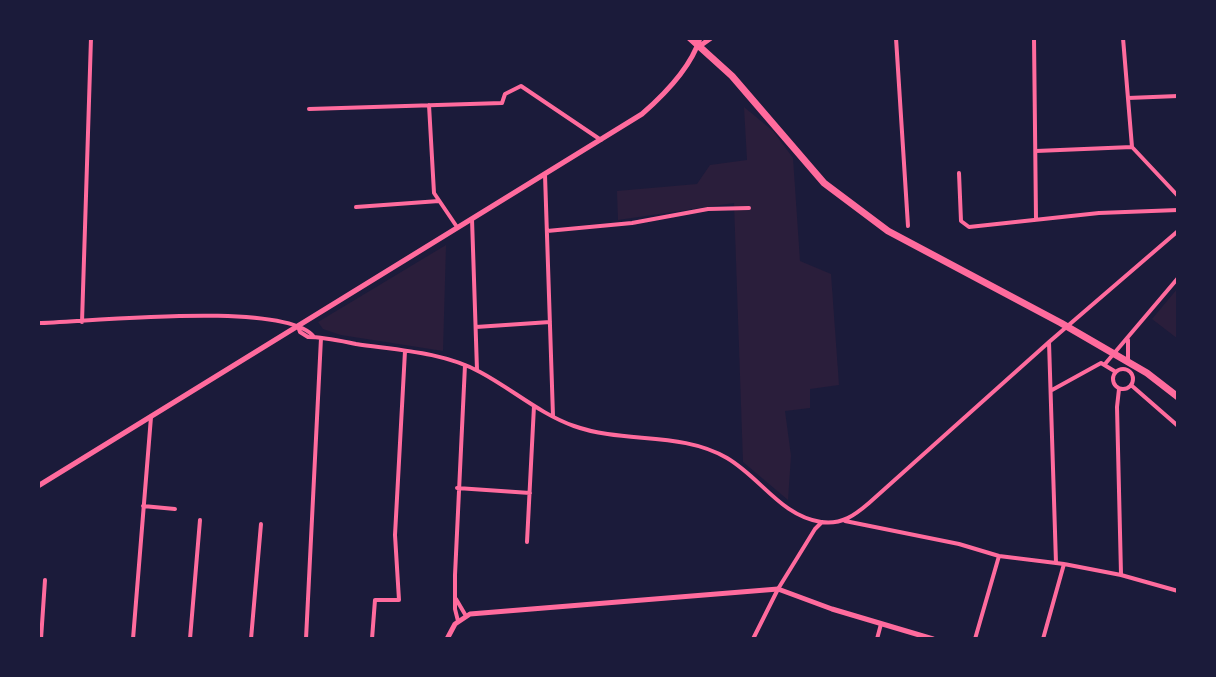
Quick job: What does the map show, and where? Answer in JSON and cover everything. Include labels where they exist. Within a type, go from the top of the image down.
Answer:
[{"type":"highway","points":[[690,38],[732,76],[824,183],[888,231],[1061,323],[1147,373],[1178,397]]},
{"type":"street","points":[[82,322],[91,38]]},
{"type":"street","points":[[38,486],[601,140],[657,101],[682,72],[700,38]]},
{"type":"street","points":[[697,48],[711,38]]},
{"type":"street","points":[[896,38],[908,226]]},
{"type":"street","points":[[1034,38],[1036,219]]},
{"type":"street","points":[[1123,38],[1132,147],[1178,196]]},
{"type":"street","points":[[309,109],[502,103],[505,94],[521,86],[601,140]]},
{"type":"street","points":[[1127,98],[1178,96]]},
{"type":"street","points":[[429,105],[434,193],[457,227]]},
{"type":"street","points":[[1036,151],[1132,147]]},
{"type":"street","points":[[959,173],[961,221],[971,227],[1036,219],[1178,210]]},
{"type":"street","points":[[545,175],[553,416]]},
{"type":"street","points":[[356,207],[439,201]]},
{"type":"street","points":[[547,231],[632,223],[708,209],[749,208]]},
{"type":"street","points":[[472,219],[477,370]]},
{"type":"street","points":[[845,521],[1178,231]]},
{"type":"street","points":[[1105,364],[1178,278]]},
{"type":"street","points":[[38,323],[216,315],[259,317],[298,326],[303,335],[405,351],[465,365],[575,426],[619,437],[685,442],[727,458],[791,512],[822,522],[845,521],[959,544],[999,556],[1121,575],[1178,591]]},
{"type":"street","points":[[476,327],[550,322]]},
{"type":"street","points":[[306,639],[321,338]]},
{"type":"street","points":[[1119,389],[1126,389],[1133,378],[1128,371],[1128,338]]},
{"type":"street","points":[[1049,342],[1056,563]]},
{"type":"street","points":[[372,639],[375,600],[399,600],[395,535],[405,351]]},
{"type":"street","points":[[1050,391],[1101,363],[1116,372]]},
{"type":"street","points":[[462,618],[455,609],[457,488],[465,365]]},
{"type":"street","points":[[1121,575],[1119,389],[1113,381],[1116,372],[1121,369],[1128,371]]},
{"type":"street","points":[[1131,385],[1178,426]]},
{"type":"street","points":[[527,542],[534,406]]},
{"type":"street","points":[[133,639],[151,417]]},
{"type":"street","points":[[457,488],[530,493]]},
{"type":"street","points":[[143,506],[175,509]]},
{"type":"street","points":[[190,639],[200,520]]},
{"type":"street","points":[[753,639],[778,589],[822,522]]},
{"type":"street","points":[[251,639],[261,524]]},
{"type":"street","points":[[975,639],[999,556]]},
{"type":"street","points":[[1043,639],[1064,564]]},
{"type":"street","points":[[41,639],[45,580]]},
{"type":"street","points":[[447,639],[462,618],[778,589],[933,639]]},
{"type":"street","points":[[456,599],[462,618]]},
{"type":"street","points":[[877,639],[881,624]]},
{"type":"shaded area","points":[[744,107],[773,131],[793,158],[800,261],[831,274],[839,385],[810,389],[810,408],[785,411],[791,456],[788,500],[743,462],[734,203],[618,220],[617,191],[697,184],[710,165],[747,160]]},
{"type":"shaded area","points":[[446,245],[443,351],[341,335],[323,329],[318,322]]},
{"type":"shaded area","points":[[1178,288],[1178,339],[1152,319]]}]
